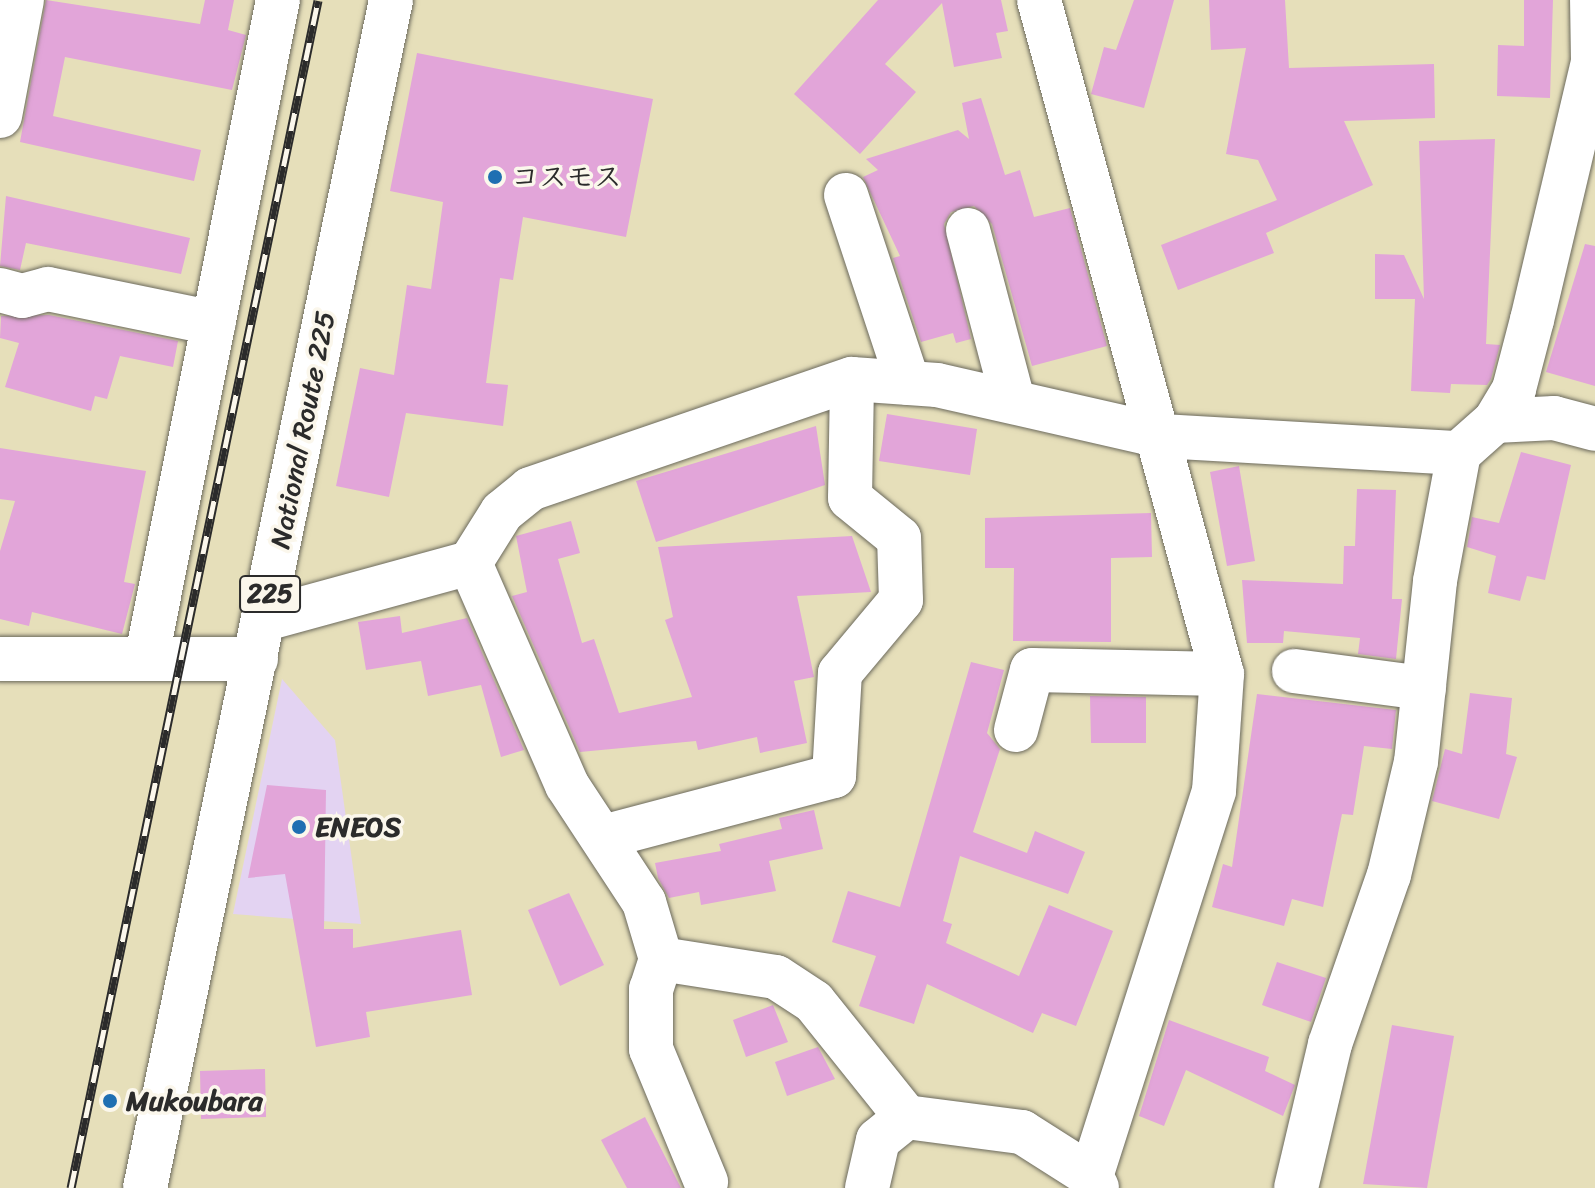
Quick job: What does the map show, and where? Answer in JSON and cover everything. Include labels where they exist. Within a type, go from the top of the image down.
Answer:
[{"type":"main road","points":[[0,116],[22,0]]},
{"type":"main road","points":[[147,656],[278,0]]},
{"type":"main road","name":"National Route 225","points":[[145,1188],[391,0]]},
{"type":"main road","points":[[661,959],[776,977],[814,1002],[906,1117],[1022,1132],[1094,1182],[1214,791],[1222,674],[1162,436],[1039,0]]},
{"type":"main road","points":[[1296,1188],[1330,1044],[1389,875],[1424,688],[1459,453],[1495,421],[1514,389],[1593,61],[1592,0]]},
{"type":"main road","points":[[846,195],[908,383]]},
{"type":"main road","points":[[968,230],[1013,400]]},
{"type":"main road","points":[[0,290],[22,296],[48,289],[214,323]]},
{"type":"main road","points":[[0,659],[147,656],[261,639],[470,563],[502,512],[530,489],[852,379],[908,383],[1013,400],[1162,436],[1459,453]]},
{"type":"main road","points":[[603,837],[834,776],[840,673],[901,600],[899,538],[850,498],[852,379]]},
{"type":"main road","points":[[1495,421],[1554,418],[1595,429]]},
{"type":"main road","points":[[470,563],[560,772],[644,902],[661,959],[651,989],[651,1049],[706,1182]]},
{"type":"main road","points":[[1016,730],[1032,670],[1222,674]]},
{"type":"main road","points":[[1294,671],[1424,688]]},
{"type":"main road","points":[[867,1188],[878,1140],[906,1117]]},
{"type":"shaded area","name":"ENEOS","points":[[282,679],[335,740],[361,924],[233,914]]},
{"type":"building","points":[[46,0],[200,24],[205,0],[234,0],[228,30],[246,35],[232,90],[65,57],[53,116],[201,150],[194,181],[20,142]]},
{"type":"building","points":[[878,0],[1001,0],[1008,31],[996,33],[1002,58],[954,67],[942,3],[885,64],[916,92],[860,154],[794,94]]},
{"type":"building","points":[[1134,0],[1174,0],[1144,108],[1091,94],[1104,47],[1116,50]]},
{"type":"building","points":[[1209,0],[1285,0],[1289,68],[1434,64],[1435,118],[1344,121],[1373,185],[1266,233],[1274,253],[1178,290],[1161,245],[1277,200],[1258,160],[1226,154],[1246,48],[1211,50]]},
{"type":"building","points":[[1524,0],[1553,0],[1550,98],[1497,96],[1498,45],[1524,46]]},
{"type":"building","points":[[417,53],[653,99],[626,237],[523,217],[513,280],[500,278],[486,383],[508,385],[503,426],[406,413],[389,497],[336,486],[360,368],[394,375],[407,285],[431,289],[443,202],[390,191]]},
{"type":"building","points":[[981,98],[1005,175],[1020,170],[1034,217],[1070,208],[1107,346],[1032,366],[992,224],[974,206],[951,212],[944,224],[971,339],[956,343],[953,333],[921,342],[893,258],[900,256],[863,177],[878,170],[866,159],[958,130],[969,139],[962,103]]},
{"type":"building","points":[[1495,139],[1486,344],[1500,345],[1491,379],[1487,385],[1451,384],[1450,393],[1411,391],[1415,299],[1375,299],[1375,254],[1404,255],[1424,299],[1419,141]]},
{"type":"building","points":[[6,196],[190,238],[181,274],[26,243],[20,270],[0,266]]},
{"type":"building","points":[[1585,244],[1595,246],[1595,386],[1546,372]]},
{"type":"building","points":[[49,315],[178,341],[173,367],[120,356],[107,399],[95,396],[91,411],[5,387],[19,343],[0,338],[1,316]]},
{"type":"building","points":[[887,414],[977,429],[970,475],[879,461]]},
{"type":"building","points":[[816,426],[825,485],[656,542],[636,481]]},
{"type":"building","points":[[0,448],[146,471],[124,582],[135,584],[122,634],[32,612],[29,626],[0,619],[0,551],[15,501],[0,499]]},
{"type":"building","points":[[1521,452],[1571,465],[1545,580],[1527,576],[1520,601],[1488,593],[1496,556],[1467,547],[1472,517],[1499,523]]},
{"type":"building","points":[[1239,466],[1255,561],[1227,566],[1210,472]]},
{"type":"building","points":[[1357,489],[1396,490],[1392,599],[1402,599],[1396,659],[1358,654],[1360,638],[1284,631],[1283,643],[1247,643],[1242,580],[1343,584],[1344,546],[1355,546]]},
{"type":"building","points":[[1151,513],[1152,557],[1111,558],[1111,642],[1013,641],[1014,568],[985,568],[985,518]]},
{"type":"building","points":[[571,521],[580,553],[558,559],[582,643],[594,639],[619,713],[692,697],[665,620],[673,617],[658,547],[852,536],[871,592],[797,596],[814,677],[794,681],[807,743],[760,753],[757,737],[698,750],[696,741],[580,752],[512,596],[527,592],[516,536]]},
{"type":"building","points":[[400,616],[402,633],[467,618],[524,750],[501,757],[481,685],[428,696],[421,661],[366,670],[358,622]]},
{"type":"building","points":[[971,662],[1004,670],[987,733],[1000,749],[973,832],[1027,853],[1035,831],[1085,852],[1068,894],[960,856],[943,921],[952,924],[946,943],[1019,976],[1049,905],[1113,931],[1076,1026],[1042,1013],[1033,1033],[927,984],[914,1024],[859,1006],[876,956],[832,942],[848,891],[900,907]]},
{"type":"building","points":[[1470,693],[1512,698],[1506,754],[1517,757],[1499,819],[1432,801],[1445,749],[1462,754]]},
{"type":"building","points":[[1257,694],[1396,710],[1392,749],[1364,746],[1353,815],[1342,814],[1323,907],[1292,899],[1284,926],[1212,907],[1223,864],[1232,867]]},
{"type":"building","points":[[1090,696],[1146,697],[1146,743],[1091,743]]},
{"type":"building","points":[[267,785],[326,790],[324,929],[353,929],[353,948],[461,930],[472,995],[366,1012],[370,1037],[316,1047],[285,874],[248,878]]},
{"type":"building","points":[[814,810],[823,849],[769,861],[776,891],[701,905],[699,892],[669,898],[658,878],[655,863],[721,851],[719,844],[782,829],[779,818]]},
{"type":"building","points":[[569,893],[604,965],[560,986],[528,910]]},
{"type":"building","points":[[1277,962],[1326,978],[1311,1022],[1262,1005]]},
{"type":"building","points":[[773,1005],[788,1042],[746,1057],[733,1020]]},
{"type":"building","points":[[1169,1020],[1269,1057],[1265,1071],[1295,1085],[1283,1116],[1186,1070],[1164,1126],[1139,1116]]},
{"type":"building","points":[[1392,1025],[1454,1036],[1427,1188],[1363,1184]]},
{"type":"building","points":[[818,1047],[835,1079],[787,1096],[775,1062]]},
{"type":"building","points":[[265,1069],[266,1117],[201,1119],[200,1071]]},
{"type":"building","points":[[645,1117],[681,1188],[627,1188],[601,1140]]},
{"type":"railway","points":[[71,1188],[318,0]]},
{"type":"place","name":"コスモス","points":[[495,177]]},
{"type":"place","name":"ENEOS","points":[[299,827]]},
{"type":"place","name":"Mukoubara","points":[[110,1101]]}]
